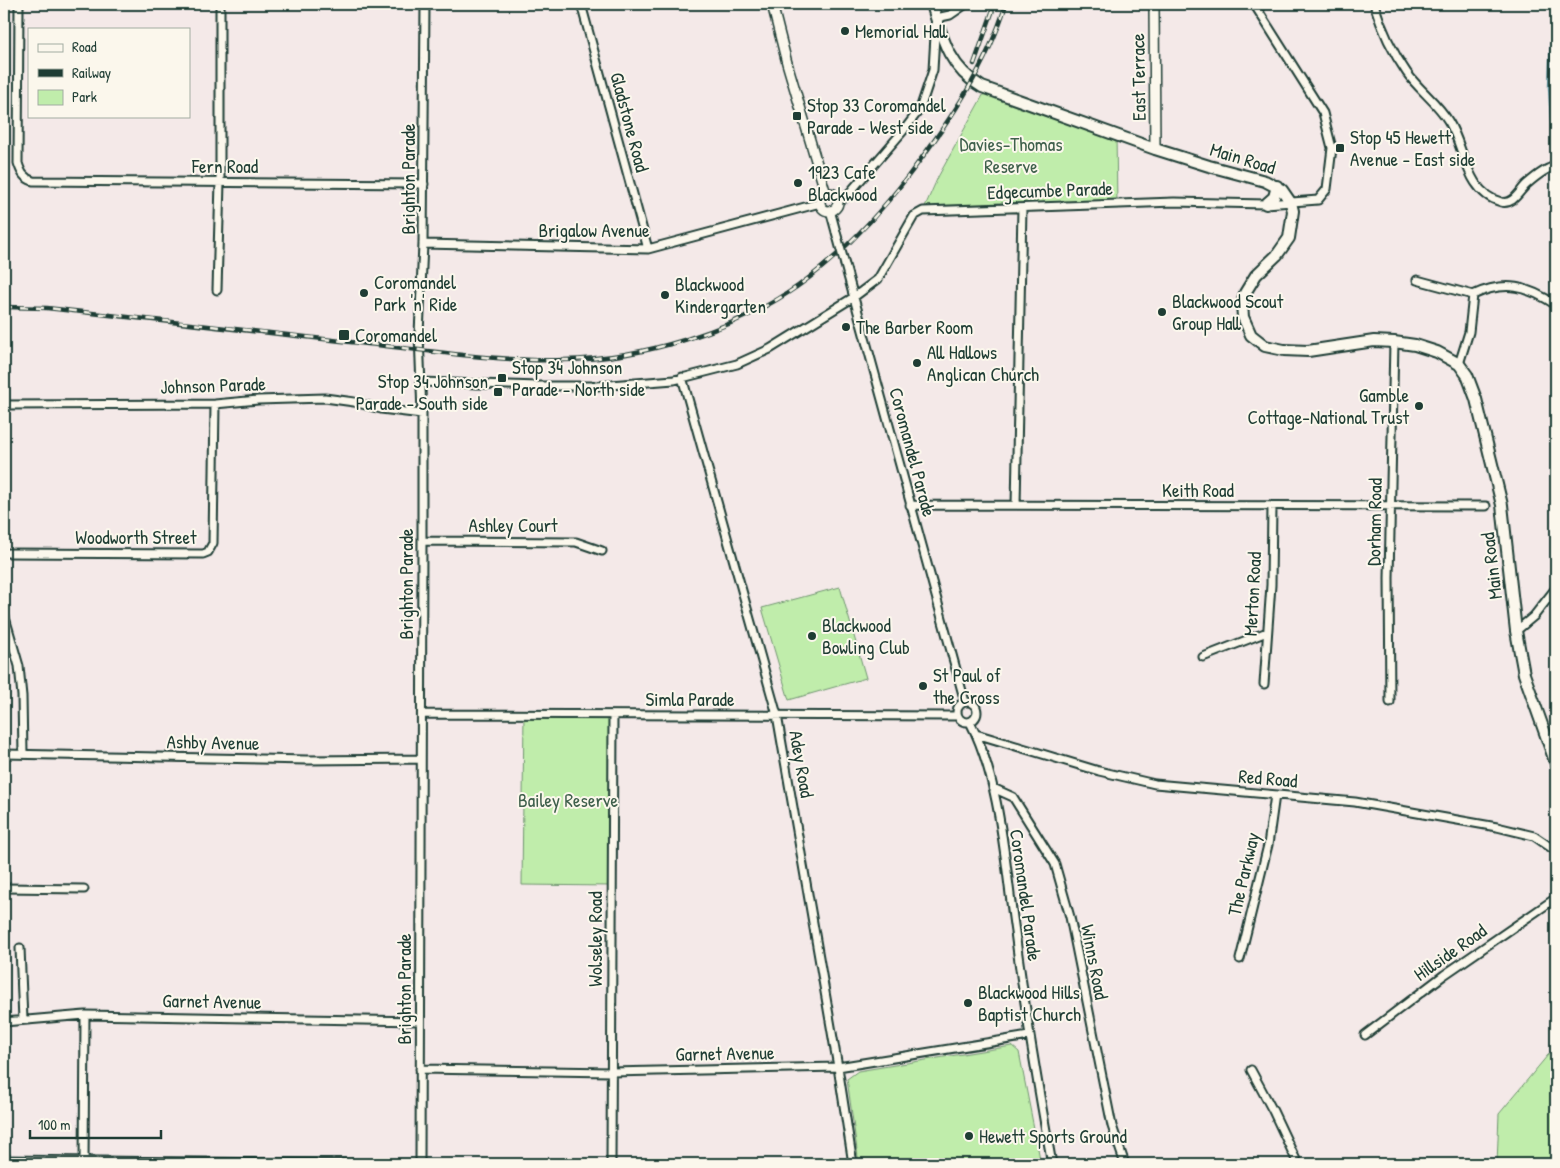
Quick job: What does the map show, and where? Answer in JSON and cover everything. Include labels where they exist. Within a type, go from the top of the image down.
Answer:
[{"type":"main road","name":"Main Road","points":[[932,4],[948,52],[962,72],[973,81],[995,92],[1155,149],[1209,166],[1265,180],[1287,194],[1291,203]]},
{"type":"main road","points":[[1266,204],[1274,196],[1277,186]]},
{"type":"main road","points":[[1291,203],[1293,211],[1290,238],[1277,255],[1256,275],[1242,304],[1243,317],[1251,335],[1265,346],[1308,352],[1374,342],[1394,342],[1415,345],[1437,352],[1459,364]]},
{"type":"main road","name":"Main Road","points":[[1459,364],[1468,375],[1476,399],[1502,505],[1516,631],[1524,674],[1556,764]]},
{"type":"street","name":"Fern Road","points":[[18,4],[18,163],[26,179],[33,181],[424,184]]},
{"type":"street","points":[[217,290],[220,182],[220,4]]},
{"type":"street","name":"Brighton Parade","points":[[420,1164],[422,414],[419,334],[423,244],[425,4]]},
{"type":"street","name":"Gladstone Road","points":[[581,4],[648,249]]},
{"type":"street","points":[[772,4],[826,194]]},
{"type":"street","points":[[837,200],[845,198],[920,109],[933,70],[936,18],[950,16],[966,4]]},
{"type":"street","name":"East Terrace","points":[[1154,4],[1155,149]]},
{"type":"street","name":"Edgecumbe Parade","points":[[854,297],[878,278],[914,216],[923,210],[1174,202],[1266,204],[1318,200],[1327,189],[1332,148],[1323,113],[1254,4]]},
{"type":"street","points":[[1374,4],[1391,44],[1407,73],[1450,122],[1474,181],[1484,194],[1502,202],[1510,201],[1517,196],[1526,184],[1553,167]]},
{"type":"street","points":[[826,194],[833,194],[837,200],[836,206],[830,210],[824,209],[820,203],[821,198],[826,194]]},
{"type":"street","name":"Brigalow Avenue","points":[[423,244],[648,249],[820,203]]},
{"type":"street","points":[[1016,505],[1022,208]]},
{"type":"street","name":"Coromandel Parade","points":[[830,210],[965,702]]},
{"type":"street","points":[[1417,280],[1474,295],[1489,288],[1514,287],[1538,293],[1556,305]]},
{"type":"street","points":[[1459,364],[1469,332],[1474,295]]},
{"type":"street","points":[[421,382],[597,386],[682,378],[738,364],[770,349],[854,297]]},
{"type":"street","name":"Dorham Road","points":[[1390,702],[1394,342]]},
{"type":"street","name":"Adey Road","points":[[682,378],[777,716],[853,1164]]},
{"type":"street","name":"Johnson Parade","points":[[4,405],[215,404],[258,400],[325,398],[354,402],[389,411],[422,414]]},
{"type":"street","name":"Woodworth Street","points":[[4,553],[203,554],[208,552],[213,542],[215,404]]},
{"type":"street","name":"Keith Road","points":[[910,505],[1486,506]]},
{"type":"street","name":"Merton Road","points":[[1264,684],[1271,585],[1272,506]]},
{"type":"street","name":"Ashley Court","points":[[422,541],[576,542],[602,551]]},
{"type":"street","points":[[1516,631],[1534,616],[1556,588]]},
{"type":"street","points":[[4,614],[20,666],[23,754]]},
{"type":"street","points":[[1203,657],[1267,632]]},
{"type":"street","points":[[965,702],[972,703],[978,711],[976,718],[970,722],[963,721],[958,716],[958,708],[965,702]]},
{"type":"street","name":"Simla Parade","points":[[422,714],[958,716]]},
{"type":"street","name":"Wolseley Road","points":[[610,1164],[613,715]]},
{"type":"street","name":"Coromandel Parade","points":[[970,722],[976,734],[996,799],[1029,1036],[1052,1164]]},
{"type":"street","name":"Red Road","points":[[976,734],[1090,768],[1155,784],[1355,802],[1497,827],[1534,836],[1556,851]]},
{"type":"street","name":"Ashby Avenue","points":[[4,754],[307,760],[421,759]]},
{"type":"street","name":"Winns Road","points":[[993,788],[1013,797],[1055,864],[1070,917],[1112,1126],[1125,1164]]},
{"type":"street","points":[[996,799],[1005,793]]},
{"type":"street","name":"The Parkway","points":[[1240,959],[1268,845],[1275,795]]},
{"type":"street","points":[[4,888],[84,889]]},
{"type":"street","name":"Hillside Road","points":[[1365,1035],[1444,975],[1556,898]]},
{"type":"street","points":[[20,948],[23,1020]]},
{"type":"street","points":[[84,1163],[85,1015]]},
{"type":"street","name":"Garnet Avenue","points":[[4,1022],[85,1015],[420,1021]]},
{"type":"street","name":"Garnet Avenue","points":[[420,1068],[611,1072],[838,1067],[1029,1036]]},
{"type":"street","points":[[1250,1070],[1273,1111],[1298,1164]]},
{"type":"street","points":[[4,1160],[84,1163],[371,1164]]},
{"type":"green space","points":[[4,4],[8,4],[4,282]]},
{"type":"green space","name":"Davies-Thomas Reserve","points":[[987,88],[1116,135],[1117,204],[923,211],[938,177]]},
{"type":"green space","name":"Blackwood Bowling Club","points":[[840,587],[866,678],[789,700],[762,608]]},
{"type":"green space","name":"Bailey Reserve","points":[[524,714],[613,715],[612,886],[522,885]]},
{"type":"green space","points":[[1012,1046],[1019,1052],[1041,1164],[859,1164],[847,1079],[858,1071]]},
{"type":"green space","points":[[1556,1049],[1556,1164],[1497,1164],[1499,1114],[1548,1055]]},
{"type":"waterway","points":[[1556,19],[1551,39],[1549,87],[1554,166],[1553,250],[1556,254]]},
{"type":"railway","points":[[974,64],[995,4]]},
{"type":"railway","points":[[4,307],[47,308],[511,359],[564,360],[594,358],[655,348],[686,340],[716,329],[773,302],[814,274],[858,235],[897,191],[952,114],[978,72],[1006,4]]},
{"type":"place","name":"Memorial Hall","points":[[845,31]]},
{"type":"place","name":"Stop 33 Coromandel Parade - West side","points":[[797,116]]},
{"type":"place","name":"Stop 45 Hewett Avenue - East side","points":[[1340,148]]},
{"type":"place","name":"1923 Cafe Blackwood","points":[[798,183]]},
{"type":"place","name":"Coromandel Park 'n' Ride","points":[[364,293]]},
{"type":"place","name":"Blackwood Kindergarten","points":[[665,295]]},
{"type":"place","name":"Blackwood Scout Group Hall","points":[[1162,312]]},
{"type":"place","name":"The Barber Room","points":[[846,327]]},
{"type":"place","name":"Coromandel","points":[[344,335]]},
{"type":"place","name":"All Hallows Anglican Church","points":[[917,363]]},
{"type":"place","name":"Stop 34 Johnson Parade - North side","points":[[502,378]]},
{"type":"place","name":"Stop 34 Johnson Parade - South side","points":[[498,392]]},
{"type":"place","name":"Gamble Cottage-National Trust","points":[[1419,406]]},
{"type":"place","name":"Blackwood Bowling Club","points":[[812,636]]},
{"type":"place","name":"St Paul of the Cross","points":[[923,686]]},
{"type":"place","name":"Blackwood Hills Baptist Church","points":[[968,1003]]},
{"type":"place","name":"Hewett Sports Ground","points":[[969,1136]]}]
